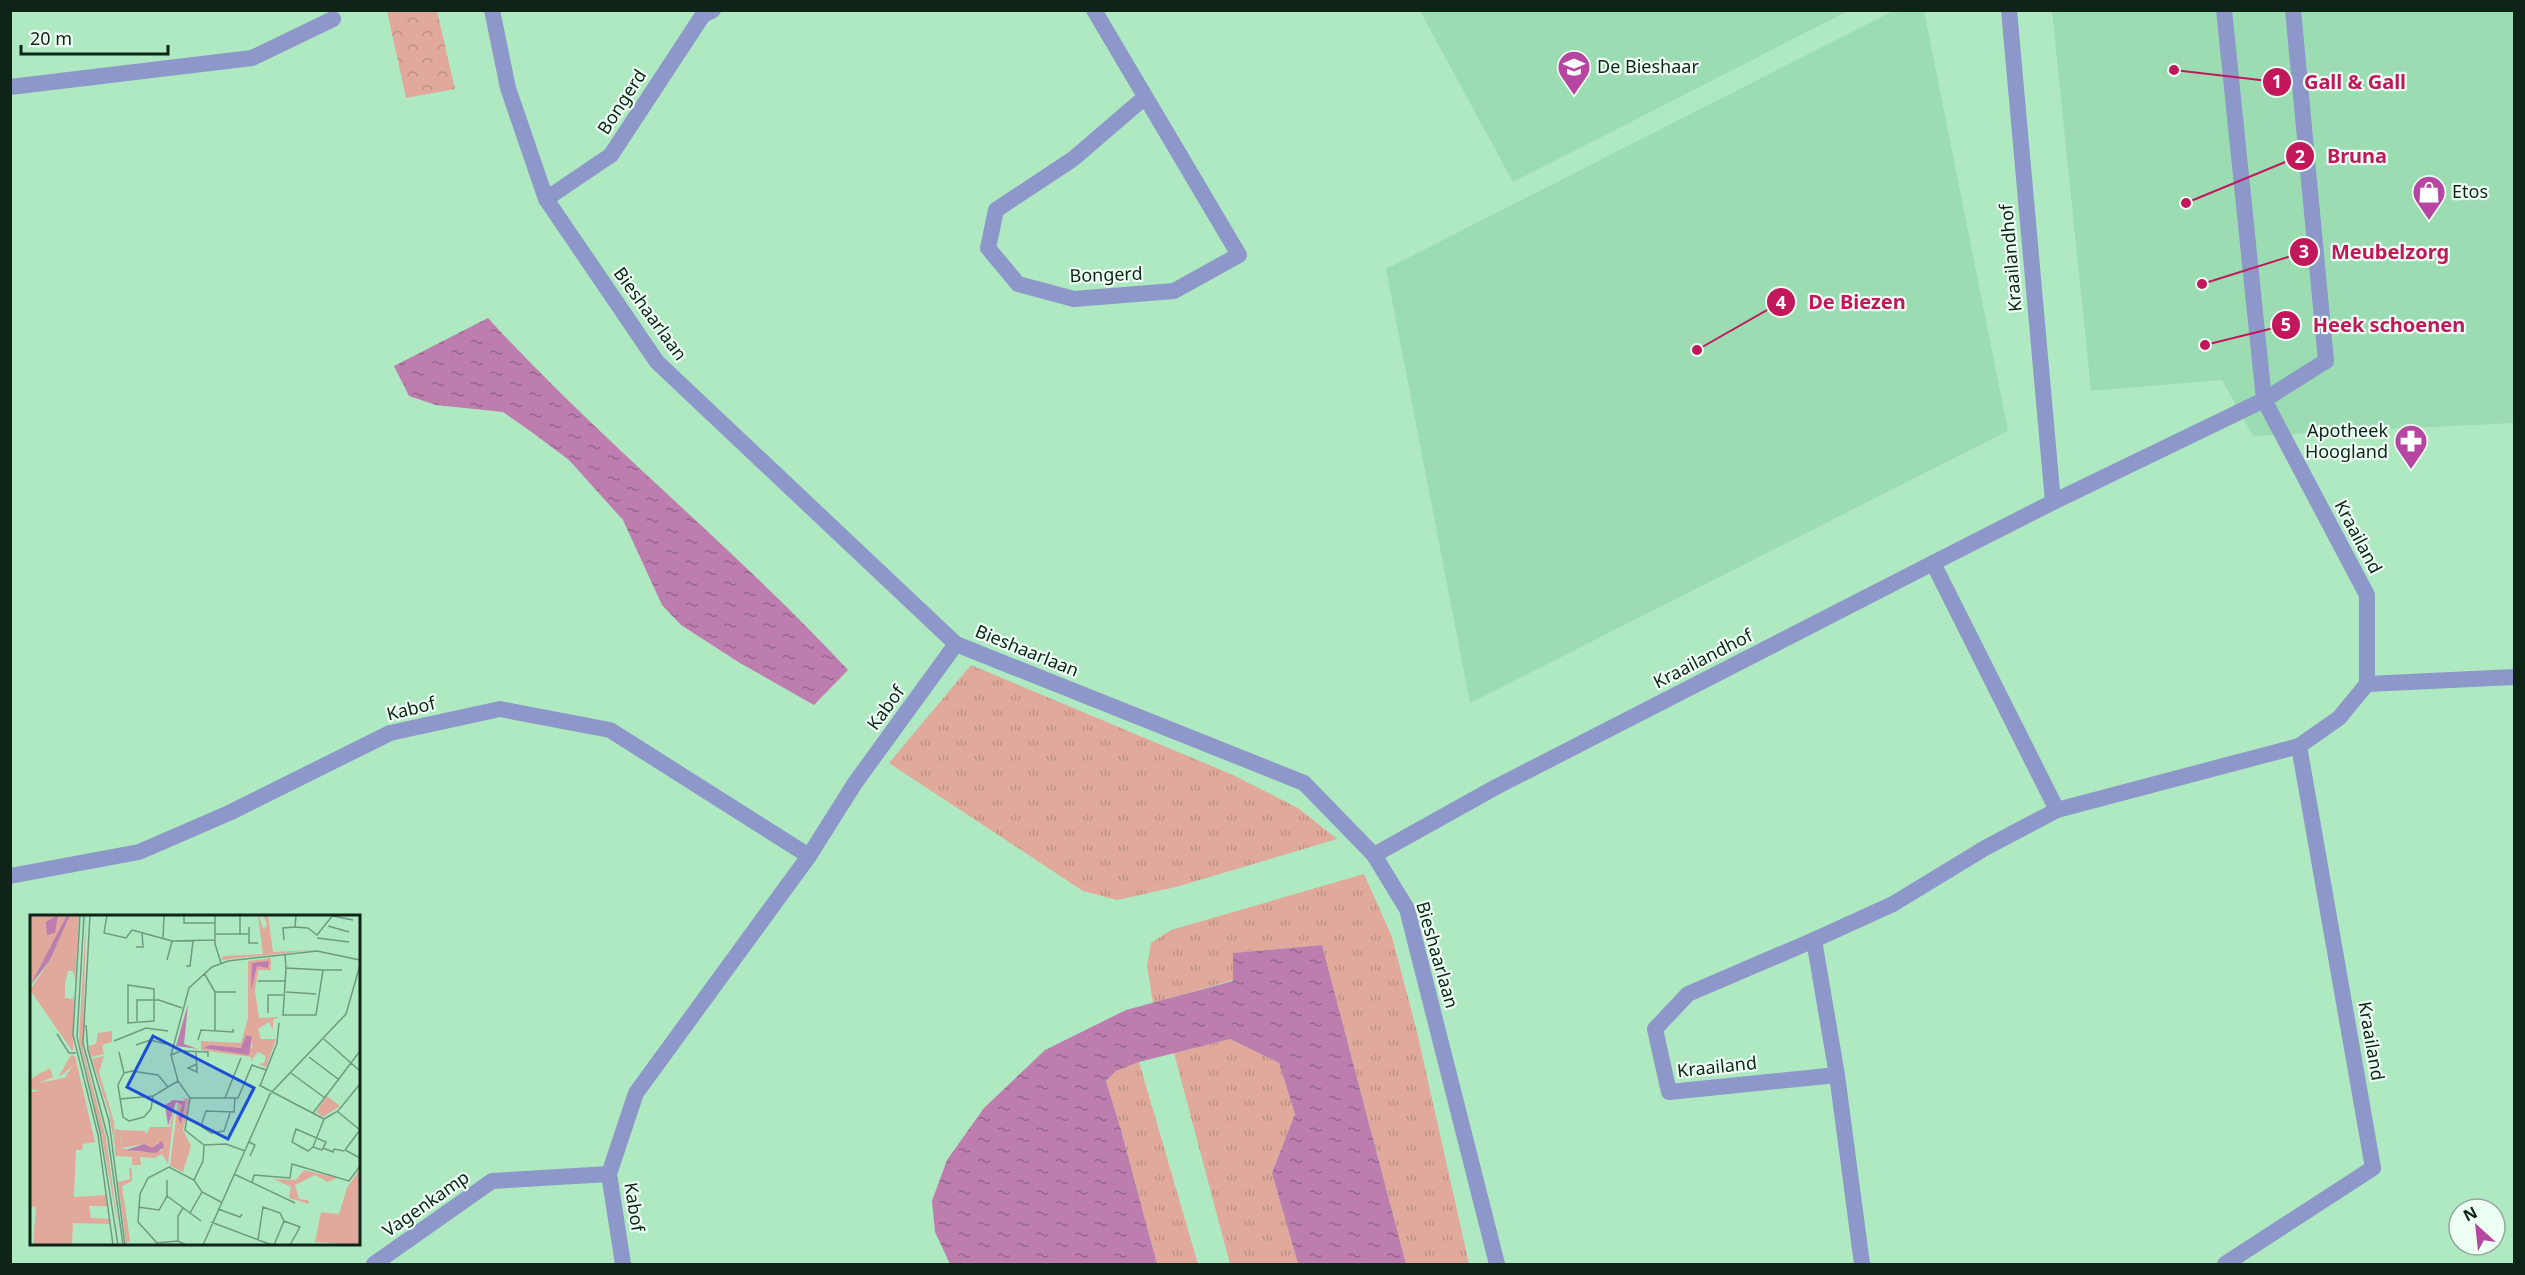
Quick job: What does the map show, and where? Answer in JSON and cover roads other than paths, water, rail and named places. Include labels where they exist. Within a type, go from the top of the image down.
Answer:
[{"type":"street","name":"Bieshaarlaan","points":[[492,10],[508,88],[546,199],[657,362],[956,644],[1304,783],[1374,855],[1407,909],[1497,1264]]},
{"type":"street","name":"Bongerd","points":[[546,199],[611,155],[702,15],[713,10]]},
{"type":"street","name":"Bongerd","points":[[1094,10],[1239,255],[1174,291],[1074,299],[1018,284],[988,248],[996,210],[1073,159],[1144,98]]},
{"type":"street","name":"Kraailandhof","points":[[2009,10],[2053,502]]},
{"type":"street","points":[[2224,10],[2264,400]]},
{"type":"street","name":"Kraailandhof","points":[[1374,855],[1507,781],[1933,563],[2264,400],[2326,361],[2293,10]]},
{"type":"street","points":[[10,87],[252,58],[333,19]]},
{"type":"street","name":"Kraailand","points":[[1837,1075],[1669,1092],[1655,1029],[1688,994],[1893,904],[1985,848],[2057,810],[2299,746],[2338,718],[2367,684],[2367,595],[2264,400]]},
{"type":"street","points":[[1933,563],[2057,810]]},
{"type":"street","name":"Kabof","points":[[623,1264],[609,1174],[636,1093],[809,856],[855,783],[956,644]]},
{"type":"street","points":[[2367,684],[2514,677]]},
{"type":"street","name":"Kabof","points":[[10,876],[138,852],[229,813],[390,733],[500,709],[610,730],[809,856]]},
{"type":"street","name":"Kraailand","points":[[2225,1264],[2373,1168],[2299,746]]},
{"type":"street","points":[[1814,940],[1837,1075],[1862,1264]]},
{"type":"street","name":"Vagenkamp","points":[[374,1264],[492,1181],[609,1174]]},
{"type":"water","points":[[488,318],[576,408],[760,581],[848,670],[814,705],[740,663],[681,625],[662,605],[623,520],[569,460],[503,412],[436,405],[409,396],[394,366]]},
{"type":"water","points":[[1322,945],[1406,1264],[1298,1264],[1272,1173],[1295,1114],[1279,1063],[1230,1039],[1139,1062],[1116,1071],[1106,1081],[1157,1264],[950,1264],[935,1232],[932,1201],[947,1160],[984,1108],[1045,1050],[1126,1010],[1233,981],[1233,953]]},
{"type":"place","name":"Gall & Gall","points":[[2174,70]]},
{"type":"place","name":"De Bieshaar","points":[[1574,96]]},
{"type":"place","name":"Bruna","points":[[2186,203]]},
{"type":"place","name":"Etos","points":[[2429,221]]},
{"type":"place","name":"Meubelzorg","points":[[2202,284]]},
{"type":"place","name":"Heek schoenen","points":[[2205,345]]},
{"type":"place","name":"De Biezen","points":[[1697,350]]},
{"type":"place","name":"Apotheek Hoogland","points":[[2411,470]]}]
